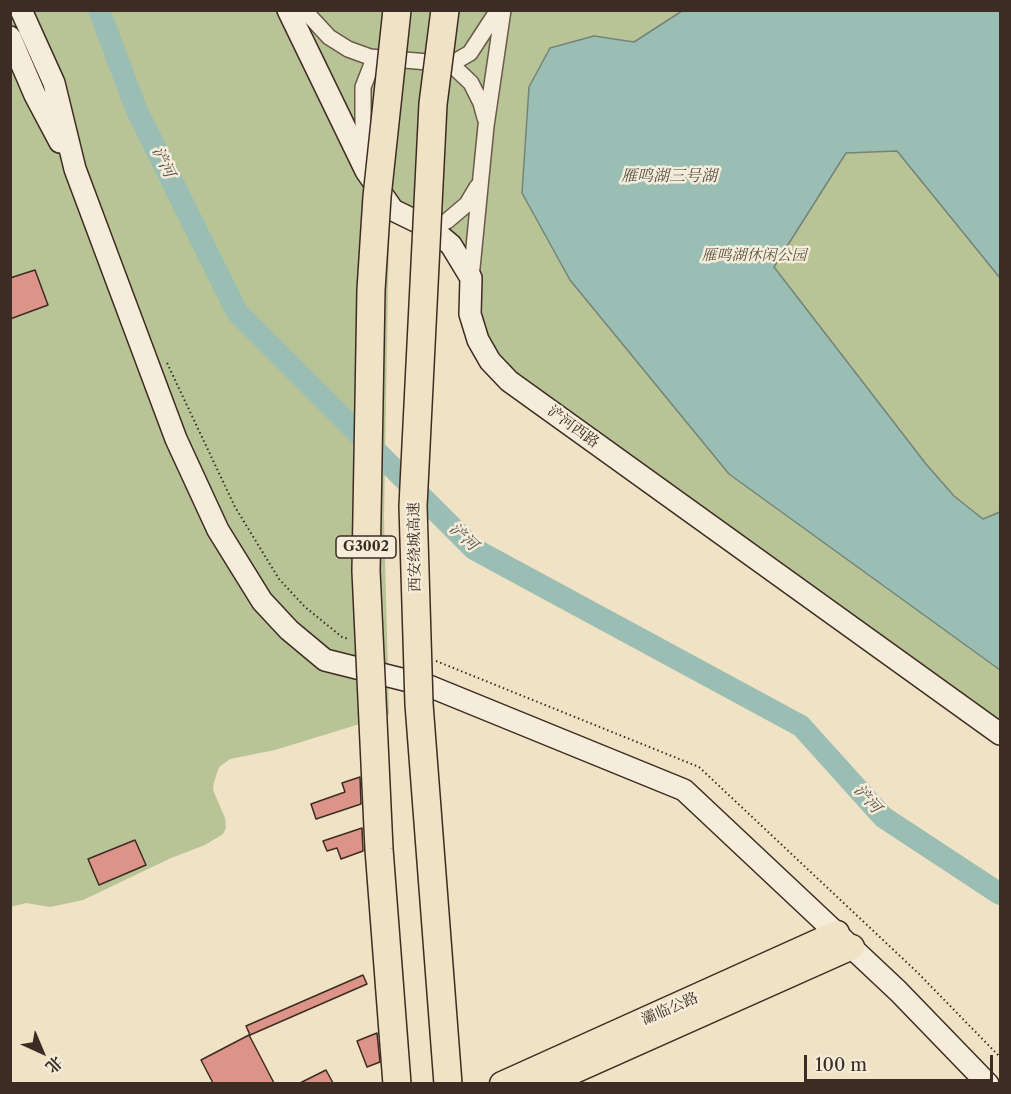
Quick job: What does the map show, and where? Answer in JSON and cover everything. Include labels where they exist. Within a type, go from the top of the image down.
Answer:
[{"type":"highway","name":"G3002","points":[[397,10],[377,197],[371,290],[366,571],[379,849],[397,1083]]},
{"type":"highway","name":"西安绕城高速","points":[[446,10],[433,104],[413,506],[419,704],[448,1083]]},
{"type":"main road","name":"灞临公路","points":[[502,1083],[844,940]]},
{"type":"main road","name":"灞临公路","points":[[545,1083],[844,940]]},
{"type":"street","points":[[21,10],[54,82],[75,169],[176,439],[194,481],[218,530],[262,601],[288,630],[325,660],[429,686],[684,790],[898,991],[988,1083]]},
{"type":"street","points":[[288,10],[366,171],[393,210],[432,229],[451,245],[471,278]]},
{"type":"street","points":[[304,10],[329,37],[348,49],[370,57],[451,64],[470,52],[500,10]]},
{"type":"street","points":[[471,278],[500,10]]},
{"type":"street","points":[[10,38],[35,95],[75,169]]},
{"type":"street","points":[[366,171],[361,150],[363,87],[372,64],[384,58]]},
{"type":"street","points":[[451,64],[471,83],[482,103],[486,126]]},
{"type":"street","points":[[432,229],[447,221],[467,204],[480,180]]},
{"type":"street","name":"浐河西路","points":[[471,278],[470,314],[478,340],[490,361],[509,381],[1000,734]]},
{"type":"path","points":[[166,363],[235,507],[279,579],[305,607],[342,637],[353,640]]},
{"type":"path","points":[[429,659],[440,662]]},
{"type":"green space","points":[[10,11],[282,11],[389,230],[384,516],[389,715],[275,750],[230,759],[219,767],[213,790],[225,818],[226,828],[223,834],[205,845],[171,858],[83,900],[50,907],[26,903],[10,907]]},
{"type":"green space","name":"雁鸣湖休闲公园","points":[[283,11],[1000,11],[1000,734],[509,381],[469,299],[451,245],[393,210]]},
{"type":"water","name":"雁鸣湖三号湖","points":[[682,11],[1000,11],[1000,278],[897,151],[846,153],[774,267],[926,464],[954,496],[983,519],[1000,512],[1000,670],[729,474],[570,280],[522,193],[529,87],[550,48],[594,36],[634,42]]},
{"type":"building","points":[[35,270],[48,305],[10,319],[10,278]]},
{"type":"building","points":[[360,777],[361,804],[316,819],[311,804],[345,792],[342,783]]},
{"type":"building","points":[[362,828],[363,851],[341,859],[337,848],[327,851],[323,841]]},
{"type":"building","points":[[135,840],[146,865],[99,885],[88,859]]},
{"type":"building","points":[[363,975],[367,984],[250,1035],[246,1026]]},
{"type":"building","points":[[377,1033],[380,1062],[367,1067],[357,1041]]},
{"type":"building","points":[[249,1035],[274,1083],[213,1083],[201,1060]]},
{"type":"building","points":[[326,1070],[333,1083],[300,1083]]},
{"type":"waterway","name":"浐河","points":[[99,10],[137,111],[237,312],[474,549],[801,726],[883,817],[1000,894]]}]
